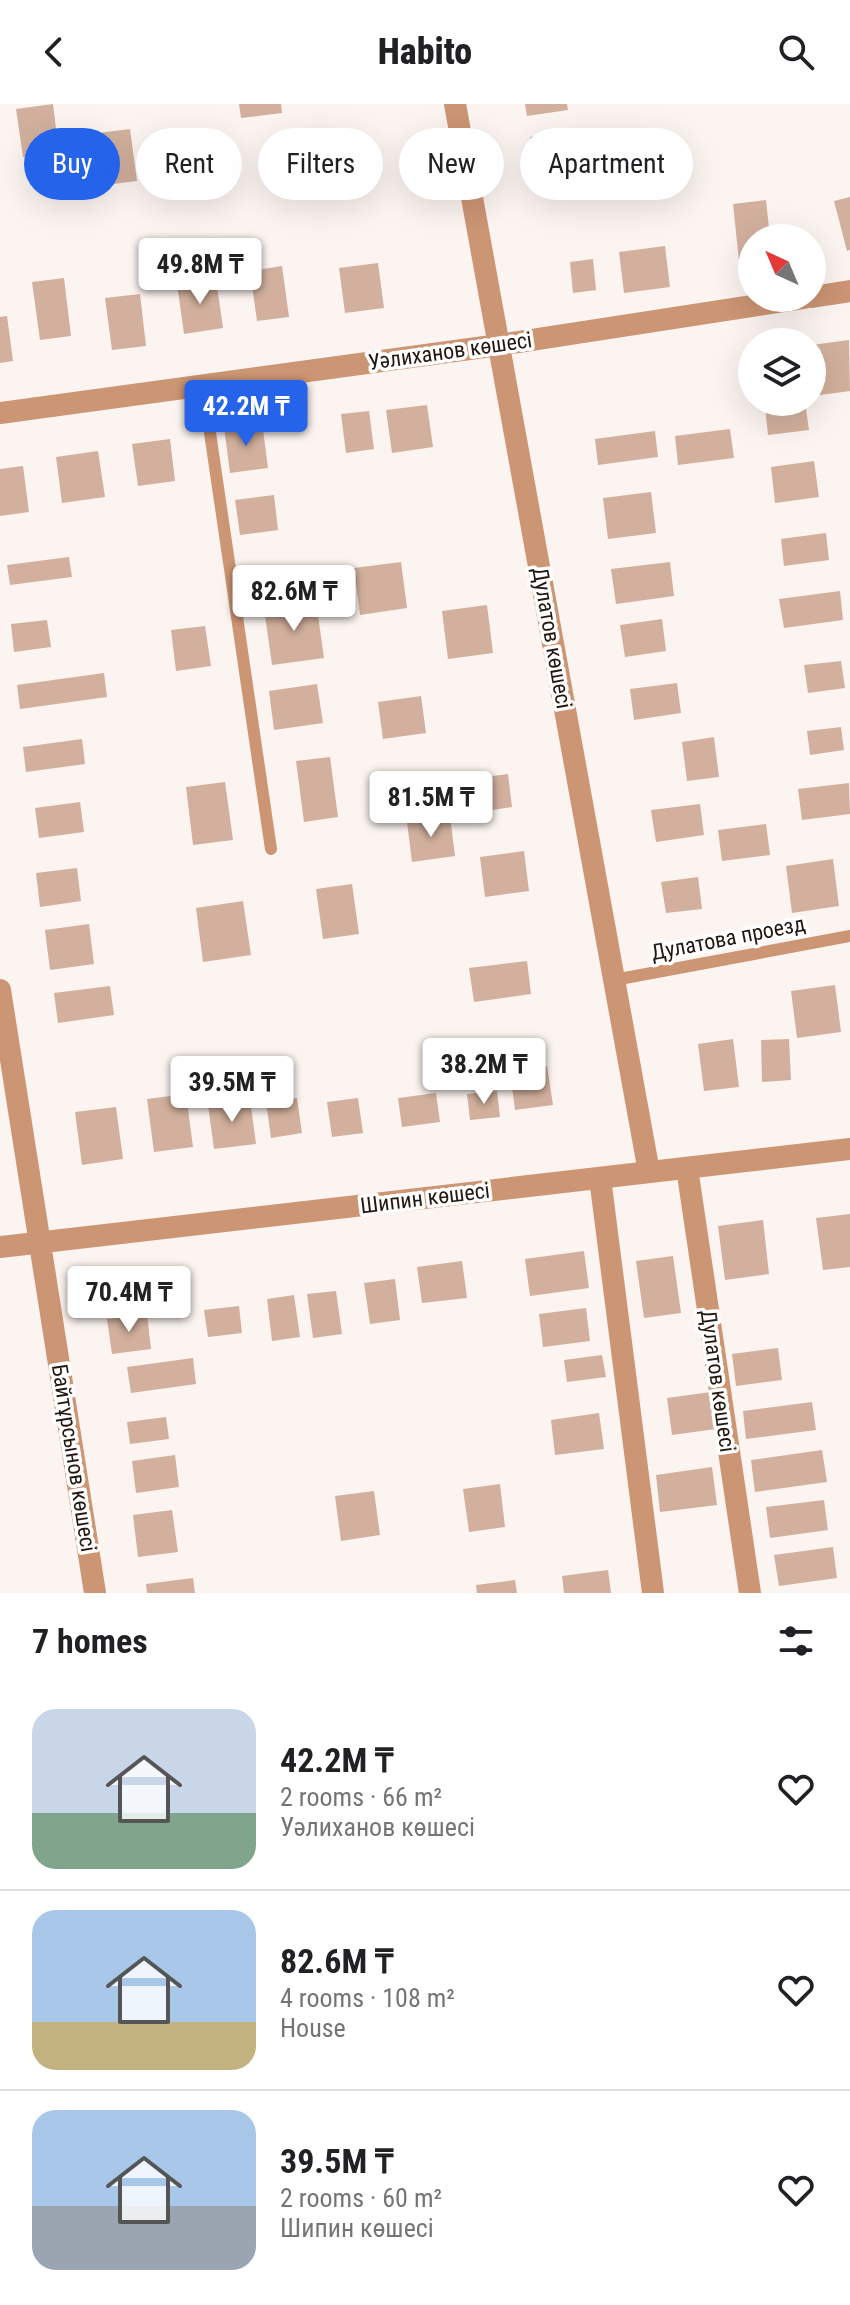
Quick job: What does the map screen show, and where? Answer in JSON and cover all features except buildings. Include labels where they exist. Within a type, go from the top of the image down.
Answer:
[{"type":"street","name":"Дулатов көшесі","points":[[455,104],[649,1172]]},
{"type":"street","points":[[826,295],[850,291]]},
{"type":"street","name":"Уәлиханов көшесі","points":[[0,413],[499,345],[738,308]]},
{"type":"street","name":"Байтұрсынов көшесі","points":[[0,990],[95,1593]]},
{"type":"street","name":"Шипин көшесі","points":[[0,1247],[850,1149]]},
{"type":"street","name":"Дулатов көшесі","points":[[687,1168],[750,1593]]},
{"type":"street","points":[[600,1178],[653,1593]]},
{"type":"lane","points":[[203,385],[271,849]]},
{"type":"lane","name":"Дулатова проезд","points":[[614,980],[850,936]]}]
